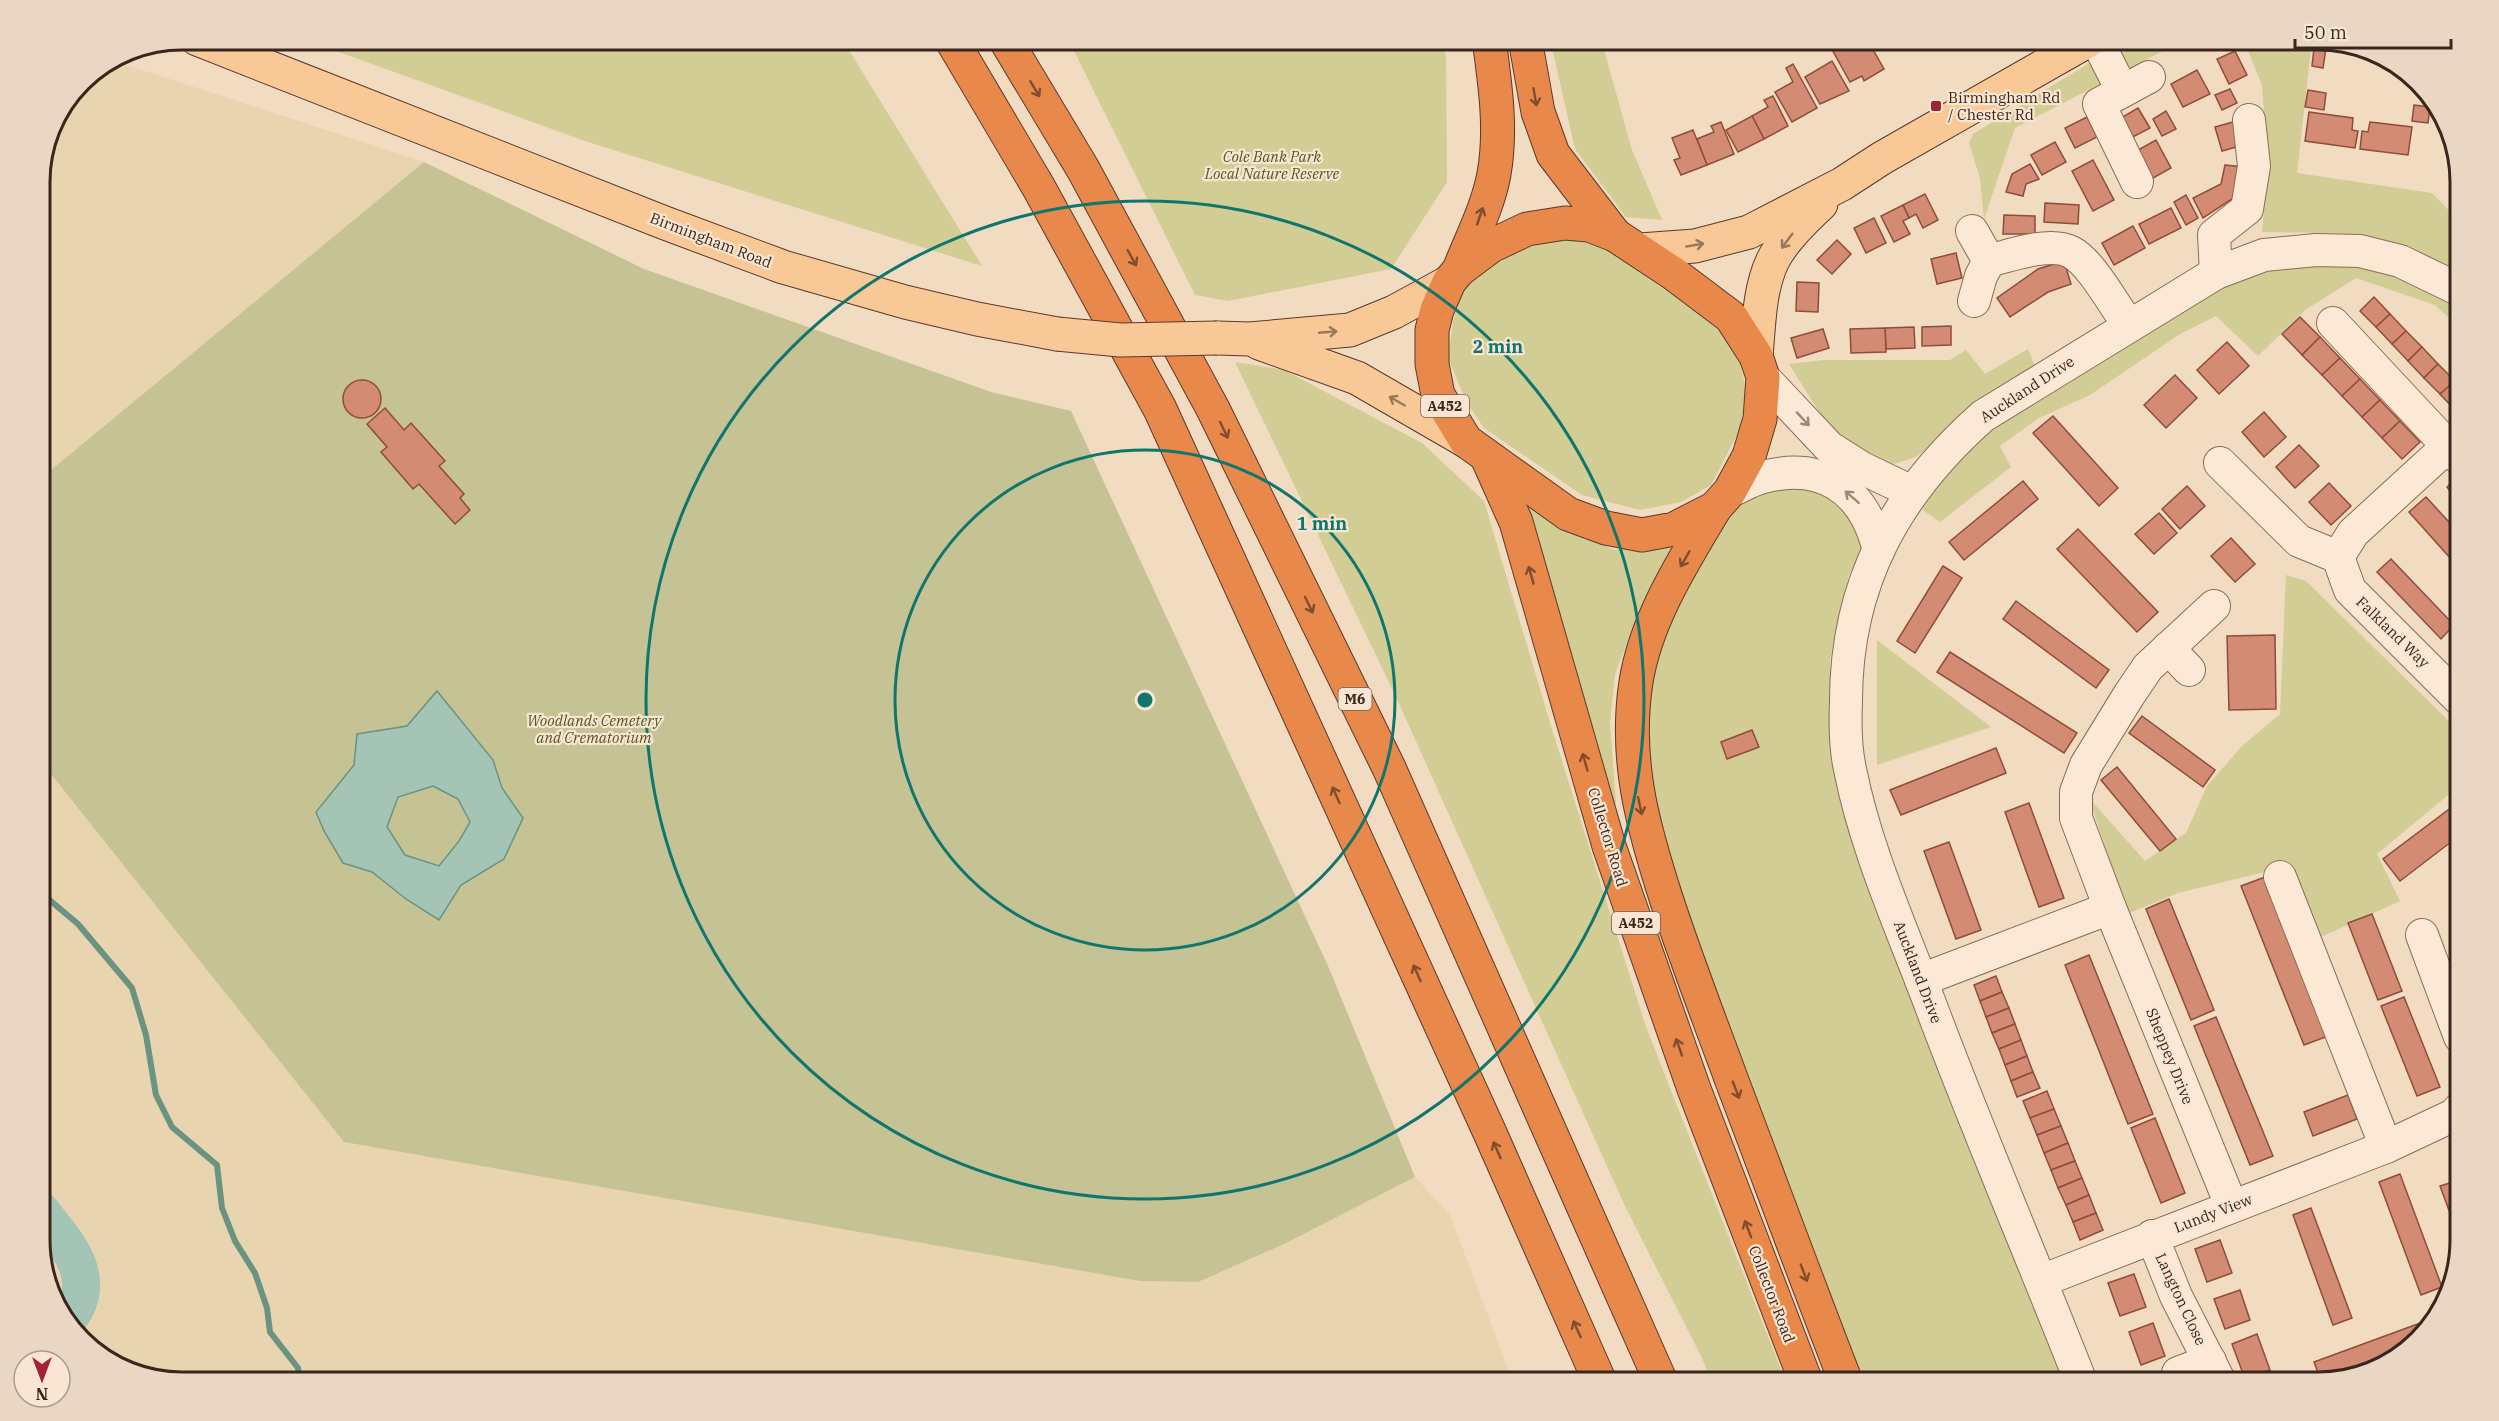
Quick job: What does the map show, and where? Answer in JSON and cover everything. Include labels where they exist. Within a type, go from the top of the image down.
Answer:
[{"type":"highway","points":[[957,50],[1039,188],[1160,409],[1480,1111],[1596,1372]]},
{"type":"highway","name":"M6","points":[[1012,50],[1083,170],[1234,451],[1389,768],[1657,1372]]},
{"type":"highway","name":"A452","points":[[1490,50],[1498,110],[1494,174],[1479,220],[1437,310],[1432,330],[1432,364],[1438,396],[1476,449],[1568,514],[1606,528],[1642,535],[1674,529],[1722,500]]},
{"type":"highway","name":"A452","points":[[1527,50],[1538,112],[1553,154],[1627,242]]},
{"type":"highway","name":"A452","points":[[1454,276],[1491,246],[1527,229],[1565,223],[1589,225],[1627,242],[1696,289],[1731,317],[1759,366],[1760,419],[1749,456],[1676,576],[1648,634],[1636,681],[1632,743],[1635,787],[1646,834],[1684,954],[1842,1372]]},
{"type":"highway","name":"Collector Road","points":[[1476,449],[1516,522],[1609,846],[1694,1089],[1802,1372]]},
{"type":"main road","name":"Birmingham Road","points":[[225,50],[632,211],[783,267],[905,302],[977,319],[1057,334],[1119,340],[1233,338],[1350,330],[1394,312],[1454,276]]},
{"type":"main road","points":[[1627,242],[1695,246],[1749,232],[1842,184],[2072,50]]},
{"type":"main road","points":[[1759,366],[1763,289],[1773,259],[1801,224],[1842,184]]},
{"type":"main road","name":"Birmingham Road","points":[[1233,338],[1357,378],[1476,449]]},
{"type":"street","points":[[2106,50],[2135,84],[2099,104],[2137,182]]},
{"type":"street","points":[[2216,273],[2214,235],[2247,209],[2254,166],[2249,120]]},
{"type":"street","points":[[1972,231],[1989,261]]},
{"type":"street","points":[[1974,301],[1981,276],[1989,261],[2016,252],[2055,248],[2071,252],[2102,284],[2129,325]]},
{"type":"street","name":"Auckland Drive","points":[[2077,1372],[1921,980],[1862,817],[1847,748],[1846,675],[1854,616],[1878,547],[1912,492],[1936,461],[1983,416],[2216,273],[2264,255],[2290,251],[2360,251],[2400,261],[2449,285]]},
{"type":"street","points":[[2333,322],[2449,440]]},
{"type":"street","points":[[1759,366],[1829,447],[1862,468],[1912,492]]},
{"type":"street","points":[[2220,463],[2299,541],[2337,557],[2353,533],[2449,453]]},
{"type":"street","points":[[1722,500],[1760,478],[1784,474],[1810,474],[1828,478],[1861,505],[1873,526],[1878,547]]},
{"type":"street","name":"Falkland Way","points":[[2337,557],[2350,590],[2449,689]]},
{"type":"street","name":"Sheppey Drive","points":[[2214,606],[2148,667],[2105,732],[2086,765],[2076,792],[2076,818],[2110,908],[2231,1205]]},
{"type":"street","points":[[2168,648],[2189,670]]},
{"type":"street","points":[[2280,878],[2386,1147]]},
{"type":"street","points":[[1921,980],[2110,908]]},
{"type":"street","points":[[2422,935],[2450,1010]]},
{"type":"street","name":"Lundy View","points":[[2041,1281],[2231,1205],[2386,1147],[2450,1117]]},
{"type":"street","name":"Langton Close","points":[[2152,1236],[2176,1296],[2215,1371],[2178,1372]]},
{"type":"shaded area","points":[[122,64],[424,162],[50,471],[50,173],[52,156],[63,123],[72,108],[88,88],[101,77]]},
{"type":"shaded area","points":[[437,691],[493,760],[502,788],[523,818],[504,859],[461,885],[439,920],[406,899],[372,872],[343,863],[324,831],[316,812],[354,765],[357,734],[407,726]],"holes":[[[433,786],[458,799],[470,822],[459,841],[439,866],[405,855],[387,827],[398,797]]]},
{"type":"shaded area","points":[[50,773],[344,1142],[1140,1281],[1198,1282],[1284,1244],[1415,1177],[1450,1215],[1509,1372],[182,1372],[147,1367],[108,1349],[82,1326],[63,1298],[52,1265],[50,1248]]},
{"type":"green space","points":[[333,50],[849,50],[982,266],[585,141]]},
{"type":"green space","name":"Cole Bank Park Local Nature Reserve","points":[[1073,50],[1445,50],[1447,182],[1391,269],[1228,301],[1195,295]]},
{"type":"green space","points":[[1552,50],[1604,50],[1632,150],[1662,220],[1626,217],[1575,149]]},
{"type":"green space","points":[[2111,50],[2165,50],[2015,128],[1984,219],[1980,178],[1969,143],[1973,134]]},
{"type":"green space","points":[[2248,50],[2311,50],[2297,173],[2432,193],[2449,211],[2449,267],[2390,243],[2361,236],[2336,233],[2262,232],[2268,167],[2262,85]]},
{"type":"green space","name":"Woodlands Cemetery and Crematorium","points":[[424,162],[644,269],[991,392],[1071,411],[1328,966],[1415,1177],[1284,1244],[1198,1282],[1140,1281],[344,1142],[50,773],[50,471]]},
{"type":"green space","points":[[1541,236],[1599,238],[1713,318],[1738,353],[1747,394],[1739,431],[1711,485],[1681,502],[1640,510],[1582,495],[1484,428],[1467,403],[1448,358],[1453,322],[1465,284],[1471,274]]},
{"type":"green space","points":[[2346,259],[2432,287],[2449,300],[2449,318],[2435,305],[2356,278],[2305,310],[2258,356],[2216,316],[2180,334],[2090,395],[2039,418],[2000,446],[2011,467],[1940,522],[1917,506],[1946,468],[2040,391],[2248,269]]},
{"type":"green space","points":[[2028,349],[2035,366],[1916,457],[1894,464],[1868,458],[1833,434],[1789,364],[1824,360],[1950,360],[1966,350],[1985,374]]},
{"type":"green space","points":[[1235,362],[1284,370],[1422,443],[1484,501],[1551,726],[1646,1027],[1782,1372],[1708,1372],[1624,1204],[1397,699]]},
{"type":"green space","points":[[1797,483],[1852,507],[1863,549],[1849,574],[1830,660],[1833,767],[1926,1037],[2059,1372],[1859,1372],[1656,829],[1649,780],[1650,687],[1675,600],[1722,525],[1746,499],[1771,485]]},
{"type":"green space","points":[[1523,502],[1569,532],[1615,550],[1674,543],[1674,550],[1653,584],[1635,622],[1615,674],[1610,723],[1616,803],[1612,809]]},
{"type":"green space","points":[[2286,575],[2306,581],[2450,722],[2450,794],[2377,854],[2400,901],[2319,938],[2289,866],[2178,893],[2127,914],[2089,798],[2145,861],[2186,833],[2207,786],[2241,747],[2280,714]]},
{"type":"green space","points":[[1877,640],[1991,727],[1877,765]]},
{"type":"building","points":[[1832,50],[1873,50],[1884,69],[1864,81],[1862,76],[1850,82]]},
{"type":"building","points":[[2314,50],[2326,50],[2323,68],[2312,66]]},
{"type":"building","points":[[2235,51],[2247,75],[2229,84],[2217,59]]},
{"type":"building","points":[[1832,61],[1849,91],[1820,104],[1805,77]]},
{"type":"building","points":[[1793,64],[1817,108],[1792,122],[1775,92],[1793,82],[1786,68]]},
{"type":"building","points":[[2197,70],[2210,94],[2183,107],[2171,84]]},
{"type":"building","points":[[2230,89],[2237,103],[2222,110],[2215,95]]},
{"type":"building","points":[[2308,90],[2326,93],[2324,110],[2305,107]]},
{"type":"building","points":[[1773,96],[1788,126],[1764,139],[1752,116],[1768,107],[1764,100]]},
{"type":"building","points":[[2414,105],[2426,106],[2429,112],[2428,123],[2412,121]]},
{"type":"building","points":[[2138,108],[2150,128],[2127,140],[2116,121]]},
{"type":"building","points":[[2166,111],[2176,129],[2162,136],[2153,119]]},
{"type":"building","points":[[2309,112],[2353,118],[2352,130],[2358,131],[2355,148],[2305,141]]},
{"type":"building","points":[[1752,116],[1764,139],[1738,152],[1726,130]]},
{"type":"building","points":[[2087,117],[2097,137],[2075,148],[2065,128]]},
{"type":"building","points":[[2240,120],[2247,144],[2222,151],[2215,127]]},
{"type":"building","points":[[1721,122],[1734,154],[1707,165],[1697,139],[1714,132],[1711,126]]},
{"type":"building","points":[[2370,122],[2412,127],[2408,155],[2360,149],[2362,131],[2368,132]]},
{"type":"building","points":[[1693,130],[1707,165],[1681,175],[1674,160],[1680,158],[1672,138]]},
{"type":"building","points":[[2156,140],[2171,168],[2146,182],[2131,154]]},
{"type":"building","points":[[2055,142],[2066,162],[2042,175],[2031,155]]},
{"type":"building","points":[[2093,160],[2114,200],[2093,211],[2072,171]]},
{"type":"building","points":[[2030,164],[2039,179],[2026,184],[2023,196],[2006,192],[2012,174]]},
{"type":"building","points":[[2225,165],[2244,167],[2235,197],[2203,218],[2193,198],[2221,184]]},
{"type":"building","points":[[1925,194],[1938,220],[1923,228],[1916,214],[1909,218],[1903,205]]},
{"type":"building","points":[[2186,195],[2198,218],[2186,225],[2174,202]]},
{"type":"building","points":[[2045,203],[2079,205],[2078,224],[2044,222]]},
{"type":"building","points":[[1903,205],[1909,218],[1903,221],[1910,234],[1894,242],[1881,216]]},
{"type":"building","points":[[2171,208],[2181,228],[2149,244],[2139,224]]},
{"type":"building","points":[[2004,215],[2035,216],[2035,234],[2003,234]]},
{"type":"building","points":[[1874,218],[1886,243],[1866,253],[1854,228]]},
{"type":"building","points":[[2133,226],[2145,248],[2114,265],[2102,243]]},
{"type":"building","points":[[1837,240],[1851,254],[1832,274],[1817,260]]},
{"type":"building","points":[[1956,253],[1962,278],[1937,284],[1931,259]]},
{"type":"building","points":[[2064,261],[2071,284],[2048,292],[2010,317],[1997,298],[2038,269]]},
{"type":"building","points":[[1797,282],[1819,283],[1818,312],[1796,311]]},
{"type":"building","points":[[2374,297],[2390,314],[2376,327],[2360,311]]},
{"type":"building","points":[[2390,314],[2406,331],[2392,344],[2376,327]]},
{"type":"building","points":[[2300,317],[2320,337],[2302,355],[2282,334]]},
{"type":"building","points":[[1951,326],[1951,345],[1922,346],[1922,327]]},
{"type":"building","points":[[1914,327],[1915,348],[1886,349],[1885,328]]},
{"type":"building","points":[[1885,328],[1886,352],[1851,353],[1850,329]]},
{"type":"building","points":[[1823,329],[1829,348],[1797,358],[1791,338]]},
{"type":"building","points":[[2406,331],[2422,347],[2408,361],[2392,344]]},
{"type":"building","points":[[2320,337],[2340,358],[2322,375],[2302,355]]},
{"type":"building","points":[[2227,342],[2249,366],[2219,394],[2197,370]]},
{"type":"building","points":[[2422,347],[2438,364],[2424,378],[2408,361]]},
{"type":"building","points":[[2340,358],[2360,379],[2342,396],[2322,375]]},
{"type":"building","points":[[2438,364],[2449,375],[2449,386],[2440,394],[2424,378]]},
{"type":"building","points":[[2175,375],[2197,398],[2166,428],[2144,405]]},
{"type":"building","points":[[2360,379],[2380,400],[2362,417],[2342,396]]},
{"type":"building","points":[[362,380],[375,386],[381,399],[375,412],[362,418],[349,412],[343,399],[349,386]]},
{"type":"building","points":[[2449,386],[2449,404],[2440,394]]},
{"type":"building","points":[[2380,400],[2400,421],[2382,438],[2362,417]]},
{"type":"building","points":[[385,408],[404,430],[411,423],[445,461],[439,466],[464,494],[460,498],[470,510],[455,524],[419,484],[413,489],[381,452],[387,447],[367,424]]},
{"type":"building","points":[[2264,412],[2286,437],[2264,457],[2242,432]]},
{"type":"building","points":[[2053,416],[2118,488],[2099,506],[2033,433]]},
{"type":"building","points":[[2400,421],[2420,442],[2402,459],[2382,438]]},
{"type":"building","points":[[2299,445],[2319,466],[2295,488],[2276,467]]},
{"type":"building","points":[[2023,481],[2038,499],[1964,560],[1949,542]]},
{"type":"building","points":[[2329,483],[2351,506],[2331,525],[2309,502]]},
{"type":"building","points":[[2187,486],[2205,506],[2180,529],[2162,509]]},
{"type":"building","points":[[2426,497],[2449,522],[2449,557],[2409,512]]},
{"type":"building","points":[[2159,513],[2177,533],[2154,554],[2135,534]]},
{"type":"building","points":[[2078,529],[2158,612],[2137,632],[2057,549]]},
{"type":"building","points":[[2231,538],[2255,564],[2235,582],[2211,556]]},
{"type":"building","points":[[2391,559],[2449,620],[2449,630],[2441,639],[2377,572]]},
{"type":"building","points":[[1943,566],[1962,578],[1915,653],[1897,641]]},
{"type":"building","points":[[2016,601],[2109,670],[2096,688],[2003,619]]},
{"type":"building","points":[[2275,635],[2276,709],[2229,710],[2227,636]]},
{"type":"building","points":[[1950,652],[2077,733],[2064,753],[1937,672]]},
{"type":"building","points":[[2142,716],[2215,770],[2203,787],[2129,733]]},
{"type":"building","points":[[1752,730],[1759,747],[1727,759],[1721,742]]},
{"type":"building","points":[[1996,748],[2006,773],[1901,815],[1890,790]]},
{"type":"building","points":[[2117,767],[2176,839],[2160,851],[2101,780]]},
{"type":"building","points":[[2029,803],[2064,898],[2039,907],[2005,812]]},
{"type":"building","points":[[2450,809],[2450,843],[2400,881],[2383,859]]},
{"type":"building","points":[[1949,842],[1981,930],[1956,939],[1924,851]]},
{"type":"building","points":[[2265,877],[2328,1036],[2304,1045],[2241,886]]},
{"type":"building","points":[[2169,899],[2214,1010],[2191,1020],[2146,909]]},
{"type":"building","points":[[2372,914],[2402,991],[2378,1000],[2348,923]]},
{"type":"building","points":[[2089,955],[2153,1114],[2128,1124],[2065,965]]},
{"type":"building","points":[[1996,976],[2002,992],[1980,1001],[1974,985]]},
{"type":"building","points":[[2002,992],[2009,1008],[1986,1017],[1980,1001]]},
{"type":"building","points":[[2404,997],[2440,1087],[2417,1096],[2381,1006]]},
{"type":"building","points":[[2009,1008],[2015,1024],[1992,1033],[1986,1017]]},
{"type":"building","points":[[2216,1017],[2273,1156],[2250,1165],[2194,1026]]},
{"type":"building","points":[[2015,1024],[2021,1040],[1999,1049],[1992,1033]]},
{"type":"building","points":[[2021,1040],[2027,1056],[2005,1065],[1999,1049]]},
{"type":"building","points":[[2027,1056],[2033,1072],[2011,1081],[2005,1065]]},
{"type":"building","points":[[2033,1072],[2040,1088],[2017,1097],[2011,1081]]},
{"type":"building","points":[[2047,1091],[2054,1109],[2030,1118],[2023,1101]]},
{"type":"building","points":[[2348,1095],[2357,1119],[2313,1136],[2304,1112]]},
{"type":"building","points":[[2054,1109],[2061,1126],[2037,1135],[2030,1118]]},
{"type":"building","points":[[2155,1118],[2185,1193],[2161,1203],[2131,1128]]},
{"type":"building","points":[[2061,1126],[2068,1143],[2044,1153],[2037,1135]]},
{"type":"building","points":[[2068,1143],[2075,1161],[2051,1170],[2044,1153]]},
{"type":"building","points":[[2075,1161],[2082,1178],[2058,1188],[2051,1170]]},
{"type":"building","points":[[2400,1174],[2441,1284],[2440,1288],[2421,1295],[2379,1182]]},
{"type":"building","points":[[2082,1178],[2089,1195],[2066,1205],[2058,1188]]},
{"type":"building","points":[[2450,1183],[2450,1213],[2440,1186]]},
{"type":"building","points":[[2089,1195],[2096,1213],[2073,1222],[2066,1205]]},
{"type":"building","points":[[2311,1208],[2352,1318],[2333,1325],[2293,1215]]},
{"type":"building","points":[[2096,1213],[2103,1230],[2080,1240],[2073,1222]]},
{"type":"building","points":[[2220,1240],[2232,1273],[2207,1282],[2195,1249]]},
{"type":"building","points":[[2134,1274],[2146,1307],[2120,1316],[2108,1283]]},
{"type":"building","points":[[2240,1290],[2250,1320],[2225,1329],[2214,1299]]},
{"type":"building","points":[[2153,1323],[2165,1356],[2141,1365],[2129,1332]]},
{"type":"building","points":[[2419,1323],[2411,1333],[2383,1354],[2352,1367],[2318,1372],[2314,1362]]},
{"type":"building","points":[[2257,1334],[2270,1370],[2242,1372],[2232,1344]]},
{"type":"waterway","points":[[50,900],[78,924],[132,988],[146,1035],[156,1095],[172,1127],[217,1165],[222,1208],[235,1241],[255,1273],[267,1308],[270,1332],[298,1368],[299,1372]]},
{"type":"waterway","points":[[50,1223],[69,1248],[80,1276],[81,1291],[72,1313]]},
{"type":"place","name":"Birmingham Rd / Chester Rd","points":[[1936,106]]}]
